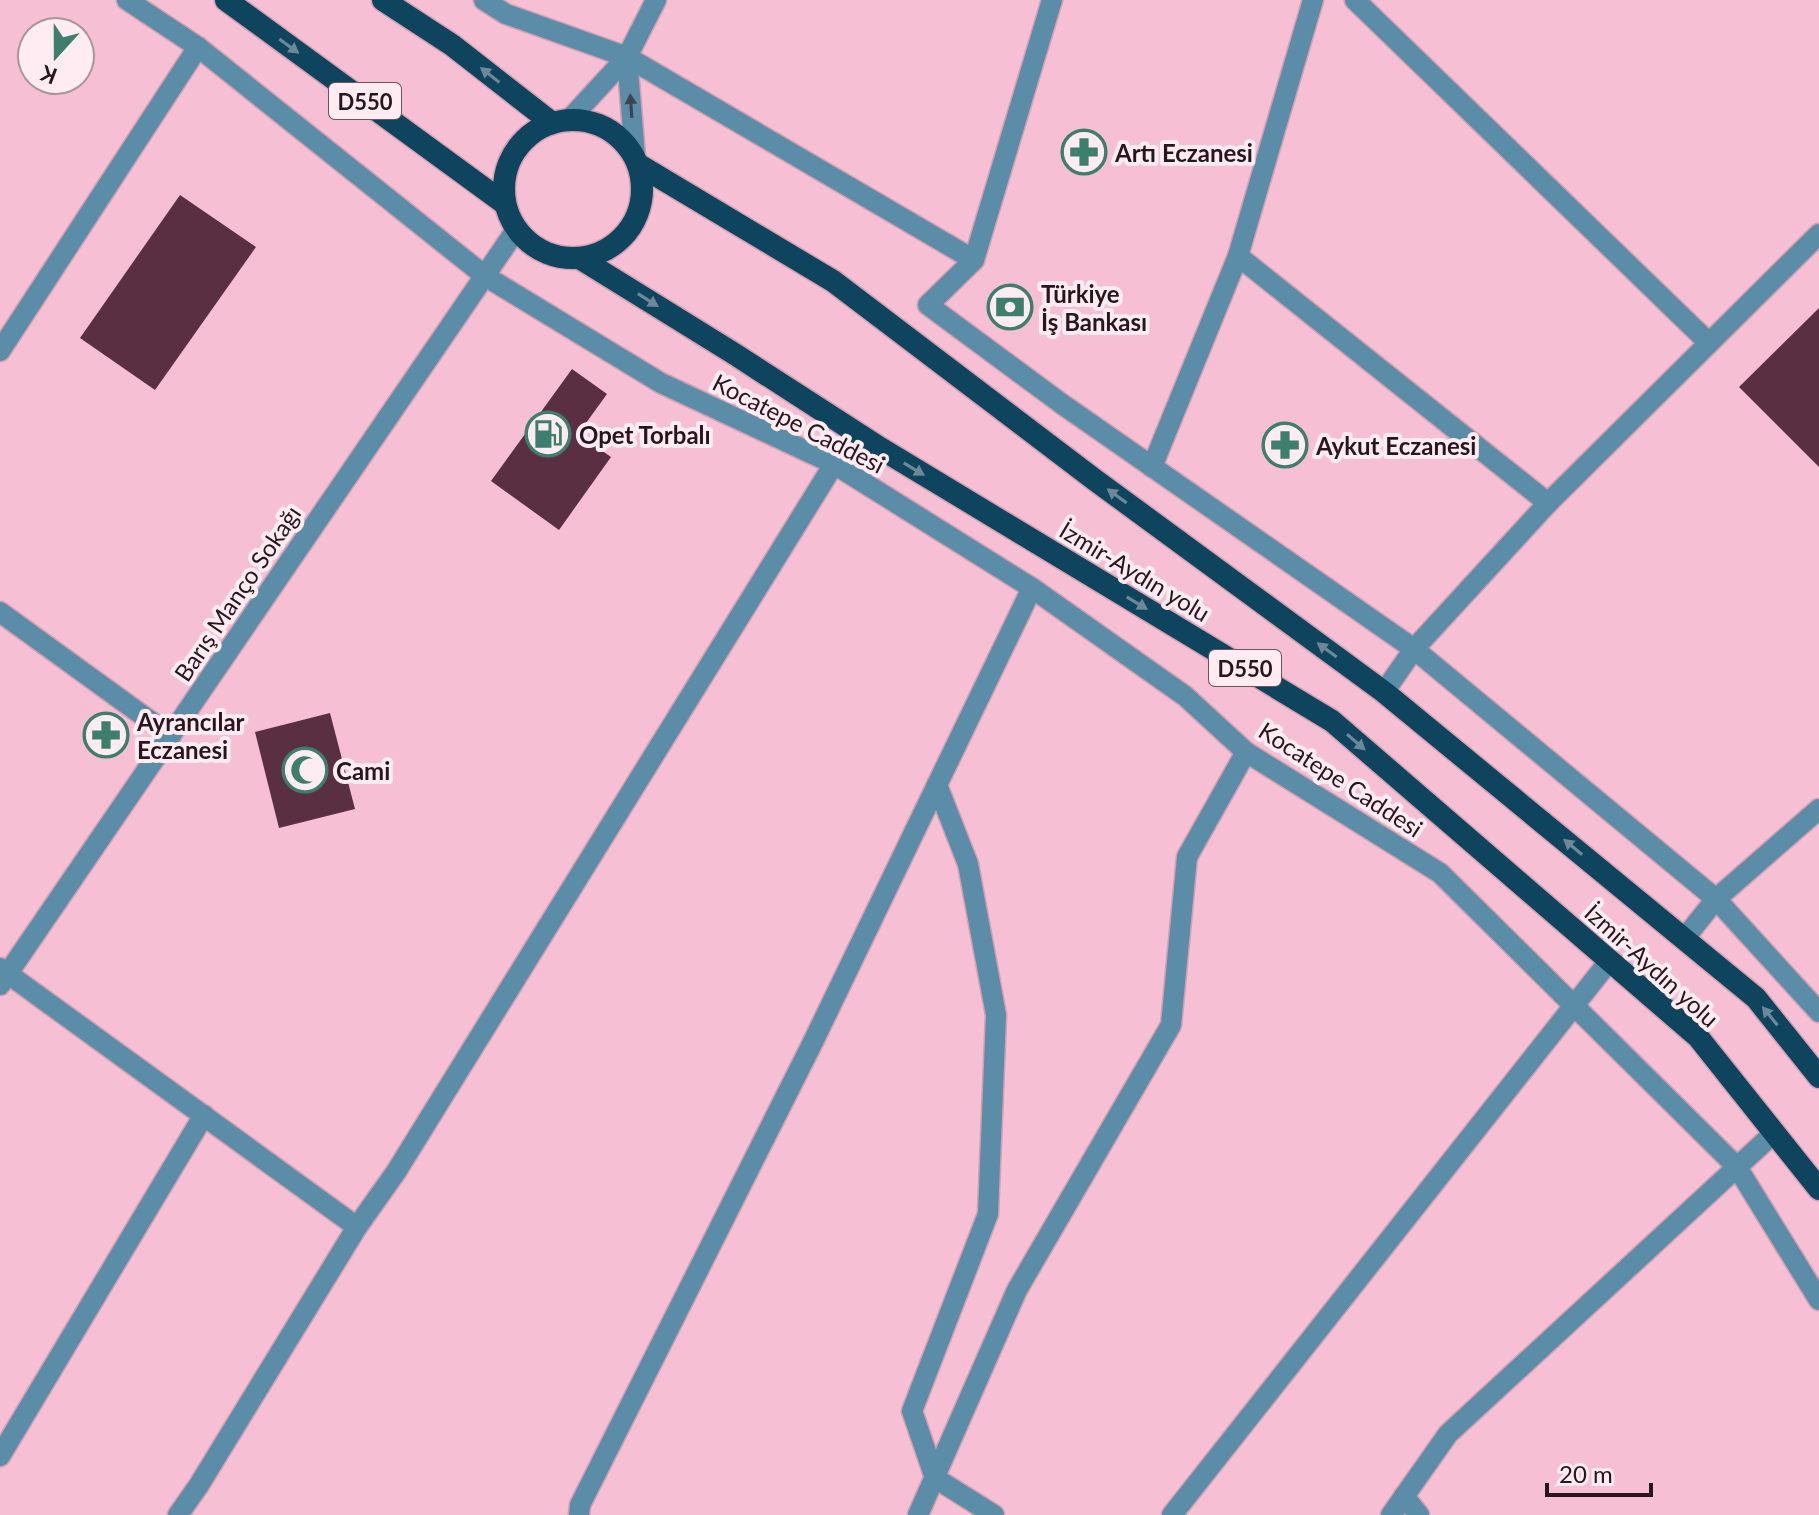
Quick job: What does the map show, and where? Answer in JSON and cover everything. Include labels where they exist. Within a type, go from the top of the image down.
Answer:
[{"type":"highway","name":"D550","points":[[226,0],[504,203]]},
{"type":"highway","points":[[383,0],[560,121]]},
{"type":"highway","points":[[560,121],[589,121],[607,128],[623,140],[637,160],[643,196],[633,226],[611,249],[581,259],[545,253],[516,230],[504,203],[503,183],[508,163],[534,132],[560,121]]},
{"type":"highway","name":"İzmir-Aydın yolu","points":[[637,160],[833,281],[1095,480],[1384,692],[1756,998],[1819,1077]]},
{"type":"highway","name":"İzmir-Aydın yolu","points":[[581,259],[880,448],[1332,721],[1698,1037],[1819,1189]]},
{"type":"street","name":"Kocatepe Caddesi","points":[[127,0],[198,47],[485,276],[661,383],[834,464],[1032,588],[1185,696],[1246,752],[1440,873],[1737,1167],[1819,1300]]},
{"type":"street","points":[[484,0],[506,14],[627,57],[974,260]]},
{"type":"street","points":[[560,121],[627,57],[656,0]]},
{"type":"street","points":[[1052,0],[974,260],[928,305],[1062,404],[1414,649],[1716,899],[1819,1012]]},
{"type":"street","points":[[1152,467],[1238,256],[1313,0]]},
{"type":"street","points":[[1355,0],[1709,343]]},
{"type":"street","points":[[0,351],[198,47]]},
{"type":"street","points":[[627,57],[637,160]]},
{"type":"street","name":"Barış Manço Sokağı","points":[[3,975],[171,736],[516,230]]},
{"type":"street","points":[[1384,692],[1414,649],[1548,503],[1819,234]]},
{"type":"street","points":[[1238,256],[1548,503]]},
{"type":"street","points":[[178,1515],[357,1227],[404,1158],[834,464],[880,448]]},
{"type":"street","points":[[579,1515],[580,1505],[812,1044],[1032,588]]},
{"type":"street","points":[[0,612],[171,736]]},
{"type":"street","points":[[918,1515],[1017,1290],[1171,1025],[1187,857],[1246,752]]},
{"type":"street","points":[[937,785],[968,864],[996,1015],[988,1214],[912,1411],[935,1478],[994,1515]]},
{"type":"street","points":[[1684,939],[1716,899],[1819,809]]},
{"type":"street","points":[[1172,1515],[1610,960]]},
{"type":"street","points":[[3,975],[204,1115],[357,1227]]},
{"type":"street","points":[[0,1456],[204,1115]]},
{"type":"street","points":[[1391,1515],[1448,1434],[1774,1133]]},
{"type":"street","points":[[1404,1496],[1419,1515]]},
{"type":"building","points":[[180,195],[256,247],[155,390],[80,338]]},
{"type":"building","points":[[1819,308],[1819,467],[1739,387]]},
{"type":"building","points":[[572,369],[607,394],[578,434],[611,457],[559,530],[491,481]]},
{"type":"building","name":"Cami","points":[[330,713],[355,809],[279,828],[255,732]]},
{"type":"place","name":"Artı Eczanesi","points":[[1084,152]]},
{"type":"place","name":"Türkiye İş Bankası","points":[[1010,307]]},
{"type":"place","name":"Opet Torbalı","points":[[548,434]]},
{"type":"place","name":"Aykut Eczanesi","points":[[1285,445]]},
{"type":"place","name":"Ayrancılar Eczanesi","points":[[106,735]]},
{"type":"place","name":"Cami","points":[[305,770]]}]
